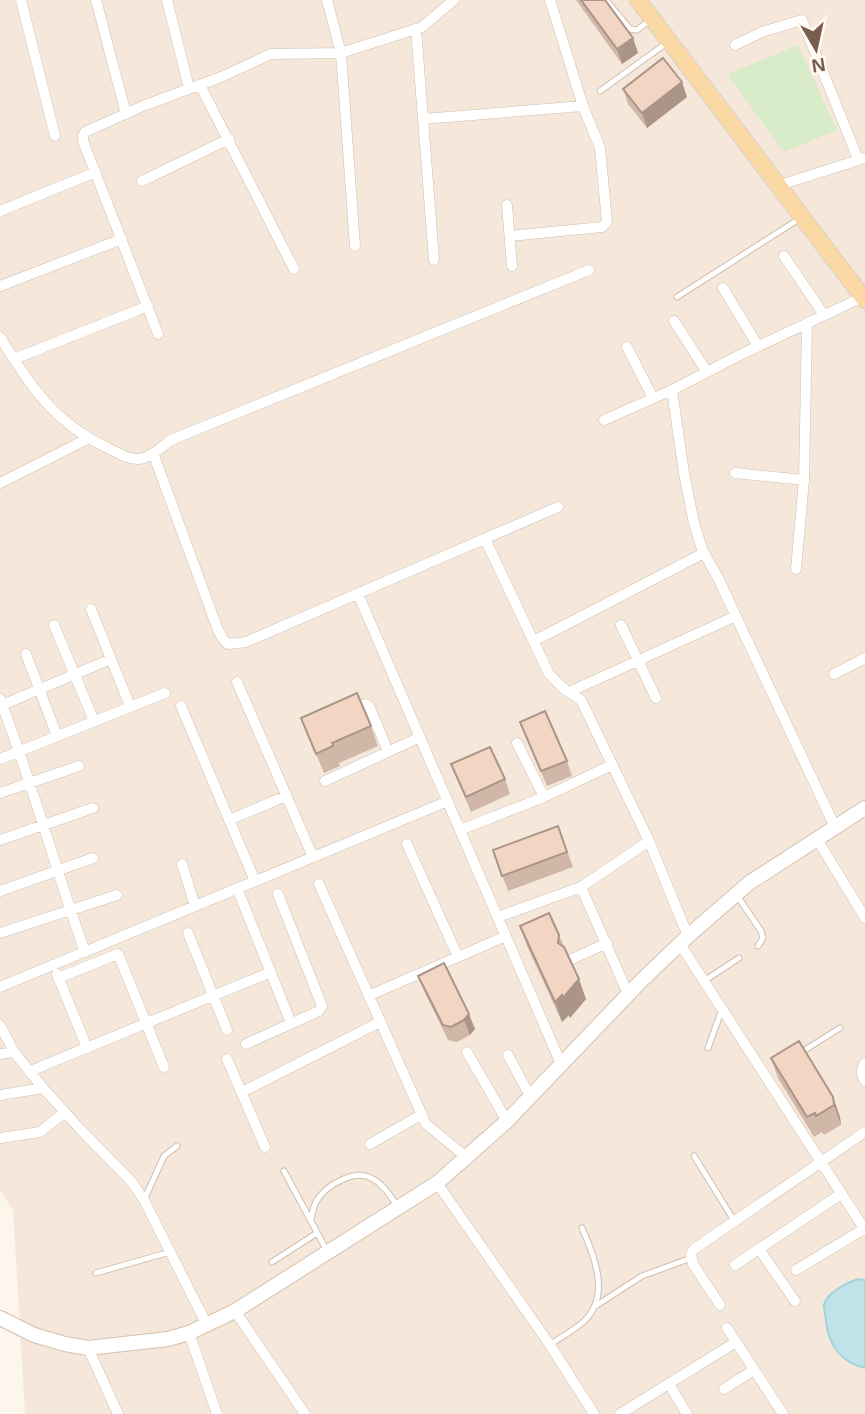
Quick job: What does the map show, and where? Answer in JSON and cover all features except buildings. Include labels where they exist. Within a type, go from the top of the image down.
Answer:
[{"type":"main road","points":[[638,0],[864,298]]},
{"type":"street","points":[[21,0],[55,136]]},
{"type":"street","points":[[96,0],[126,114]]},
{"type":"street","points":[[167,0],[189,88]]},
{"type":"street","points":[[327,0],[341,53],[355,246]]},
{"type":"street","points":[[158,334],[83,136],[89,130],[271,54],[341,53],[416,29],[426,25],[454,0]]},
{"type":"street","points":[[510,236],[606,226],[607,222],[600,148],[583,106],[550,0]]},
{"type":"street","points":[[736,45],[762,32],[802,20],[861,158],[777,186]]},
{"type":"street","points":[[416,29],[434,260]]},
{"type":"street","points":[[200,85],[294,268]]},
{"type":"street","points":[[423,119],[583,106]]},
{"type":"street","points":[[142,181],[229,139]]},
{"type":"street","points":[[0,211],[96,172]]},
{"type":"street","points":[[507,205],[512,266]]},
{"type":"street","points":[[0,286],[122,239]]},
{"type":"street","points":[[784,256],[824,315]]},
{"type":"street","points":[[0,337],[28,383],[50,408],[87,439],[127,457],[138,459],[153,453],[171,440],[589,270]]},
{"type":"street","points":[[723,288],[758,346]]},
{"type":"street","points":[[604,420],[864,298]]},
{"type":"street","points":[[14,359],[148,306]]},
{"type":"street","points":[[674,321],[707,372]]},
{"type":"street","points":[[796,569],[804,480],[807,323]]},
{"type":"street","points":[[627,347],[653,398]]},
{"type":"street","points":[[671,390],[694,523],[704,553],[835,827]]},
{"type":"street","points":[[0,483],[87,439]]},
{"type":"street","points":[[153,453],[218,630],[228,644],[246,642],[558,508]]},
{"type":"street","points":[[735,473],[804,480]]},
{"type":"street","points":[[485,539],[549,674],[581,700],[649,841],[684,940],[704,981],[864,1230],[796,1270]]},
{"type":"street","points":[[534,641],[704,553]]},
{"type":"street","points":[[358,594],[561,1064]]},
{"type":"street","points":[[91,609],[130,706]]},
{"type":"street","points":[[569,692],[736,617]]},
{"type":"street","points":[[54,625],[94,721]]},
{"type":"street","points":[[621,625],[656,698]]},
{"type":"street","points":[[26,654],[57,736]]},
{"type":"street","points":[[834,674],[865,658]]},
{"type":"street","points":[[85,952],[20,751],[1,703],[111,659]]},
{"type":"street","points":[[237,682],[313,857]]},
{"type":"street","points":[[0,759],[164,693]]},
{"type":"street","points":[[181,706],[255,881]]},
{"type":"street","points":[[336,716],[359,706],[369,706],[388,751]]},
{"type":"street","points":[[325,781],[420,737]]},
{"type":"street","points":[[517,743],[544,797]]},
{"type":"street","points":[[460,830],[544,797],[612,765]]},
{"type":"street","points":[[0,793],[79,766]]},
{"type":"street","points":[[229,820],[286,796]]},
{"type":"street","points":[[0,987],[448,800]]},
{"type":"street","points":[[0,840],[93,808]]},
{"type":"street","points":[[0,1319],[34,1335],[65,1345],[88,1348],[167,1339],[189,1333],[235,1311],[437,1183],[507,1121],[628,994],[736,894],[865,808]]},
{"type":"street","points":[[817,839],[865,918]]},
{"type":"street","points":[[498,917],[581,887],[649,841]]},
{"type":"street","points":[[407,844],[458,957]]},
{"type":"street","points":[[0,891],[93,858]]},
{"type":"street","points":[[182,864],[195,906]]},
{"type":"street","points":[[319,884],[421,1115],[431,1130],[465,1156]]},
{"type":"street","points":[[581,887],[628,994]]},
{"type":"street","points":[[237,888],[291,1023]]},
{"type":"street","points":[[246,1044],[319,1011],[322,1006],[278,894]]},
{"type":"street","points":[[0,933],[117,895]]},
{"type":"street","points":[[188,933],[227,1030]]},
{"type":"street","points":[[368,996],[506,936]]},
{"type":"street","points":[[572,959],[607,943]]},
{"type":"street","points":[[58,978],[118,954],[164,1067]]},
{"type":"street","points":[[53,965],[88,1048]]},
{"type":"street","points":[[30,1071],[271,972]]},
{"type":"street","points":[[242,1092],[380,1022]]},
{"type":"street","points":[[0,1025],[14,1052],[43,1088],[131,1181],[144,1200],[207,1325]]},
{"type":"street","points":[[0,1054],[14,1052]]},
{"type":"street","points":[[467,1052],[507,1121]]},
{"type":"street","points":[[508,1055],[530,1096]]},
{"type":"street","points":[[227,1059],[265,1147]]},
{"type":"street","points":[[865,1063],[861,1068],[865,1081]]},
{"type":"street","points":[[0,1095],[43,1088]]},
{"type":"street","points":[[1,1138],[40,1132],[64,1113]]},
{"type":"street","points":[[370,1144],[421,1115]]},
{"type":"street","points":[[720,1305],[691,1258],[694,1250],[865,1132]]},
{"type":"street","points":[[437,1183],[550,1345],[594,1414]]},
{"type":"street","points":[[735,1265],[841,1194]]},
{"type":"street","points":[[759,1249],[795,1301]]},
{"type":"street","points":[[235,1311],[305,1414]]},
{"type":"street","points":[[727,1328],[783,1414]]},
{"type":"street","points":[[189,1333],[218,1414]]},
{"type":"street","points":[[620,1414],[736,1342]]},
{"type":"street","points":[[88,1348],[118,1414]]},
{"type":"street","points":[[724,1389],[754,1370]]},
{"type":"street","points":[[669,1384],[687,1414]]},
{"type":"lane","points":[[606,0],[630,29],[637,30],[652,19]]},
{"type":"lane","points":[[600,91],[668,42]]},
{"type":"lane","points":[[677,297],[802,218]]},
{"type":"lane","points":[[736,894],[761,931],[763,938],[758,946]]},
{"type":"lane","points":[[704,981],[739,958]]},
{"type":"lane","points":[[708,1048],[722,1009]]},
{"type":"lane","points":[[797,1055],[840,1028]]},
{"type":"lane","points":[[765,1075],[776,1068]]},
{"type":"lane","points":[[144,1200],[160,1161],[177,1146]]},
{"type":"lane","points":[[694,1157],[735,1222]]},
{"type":"lane","points":[[284,1171],[327,1251]]},
{"type":"lane","points":[[311,1221],[317,1199],[329,1187],[353,1176],[365,1175],[374,1179],[383,1186],[398,1207]]},
{"type":"lane","points":[[550,1345],[582,1324],[593,1308],[599,1272],[582,1228]]},
{"type":"lane","points":[[272,1262],[317,1233]]},
{"type":"lane","points":[[96,1273],[170,1252]]},
{"type":"lane","points":[[593,1308],[642,1276],[691,1258]]},
{"type":"shaded area","points":[[0,0],[865,0],[865,1414],[25,1414],[13,1210],[0,1191]]},
{"type":"green space","points":[[798,45],[837,130],[784,152],[727,74]]},
{"type":"water","points":[[858,1279],[865,1280],[865,1368],[849,1362],[833,1345],[824,1307],[833,1292]]}]
